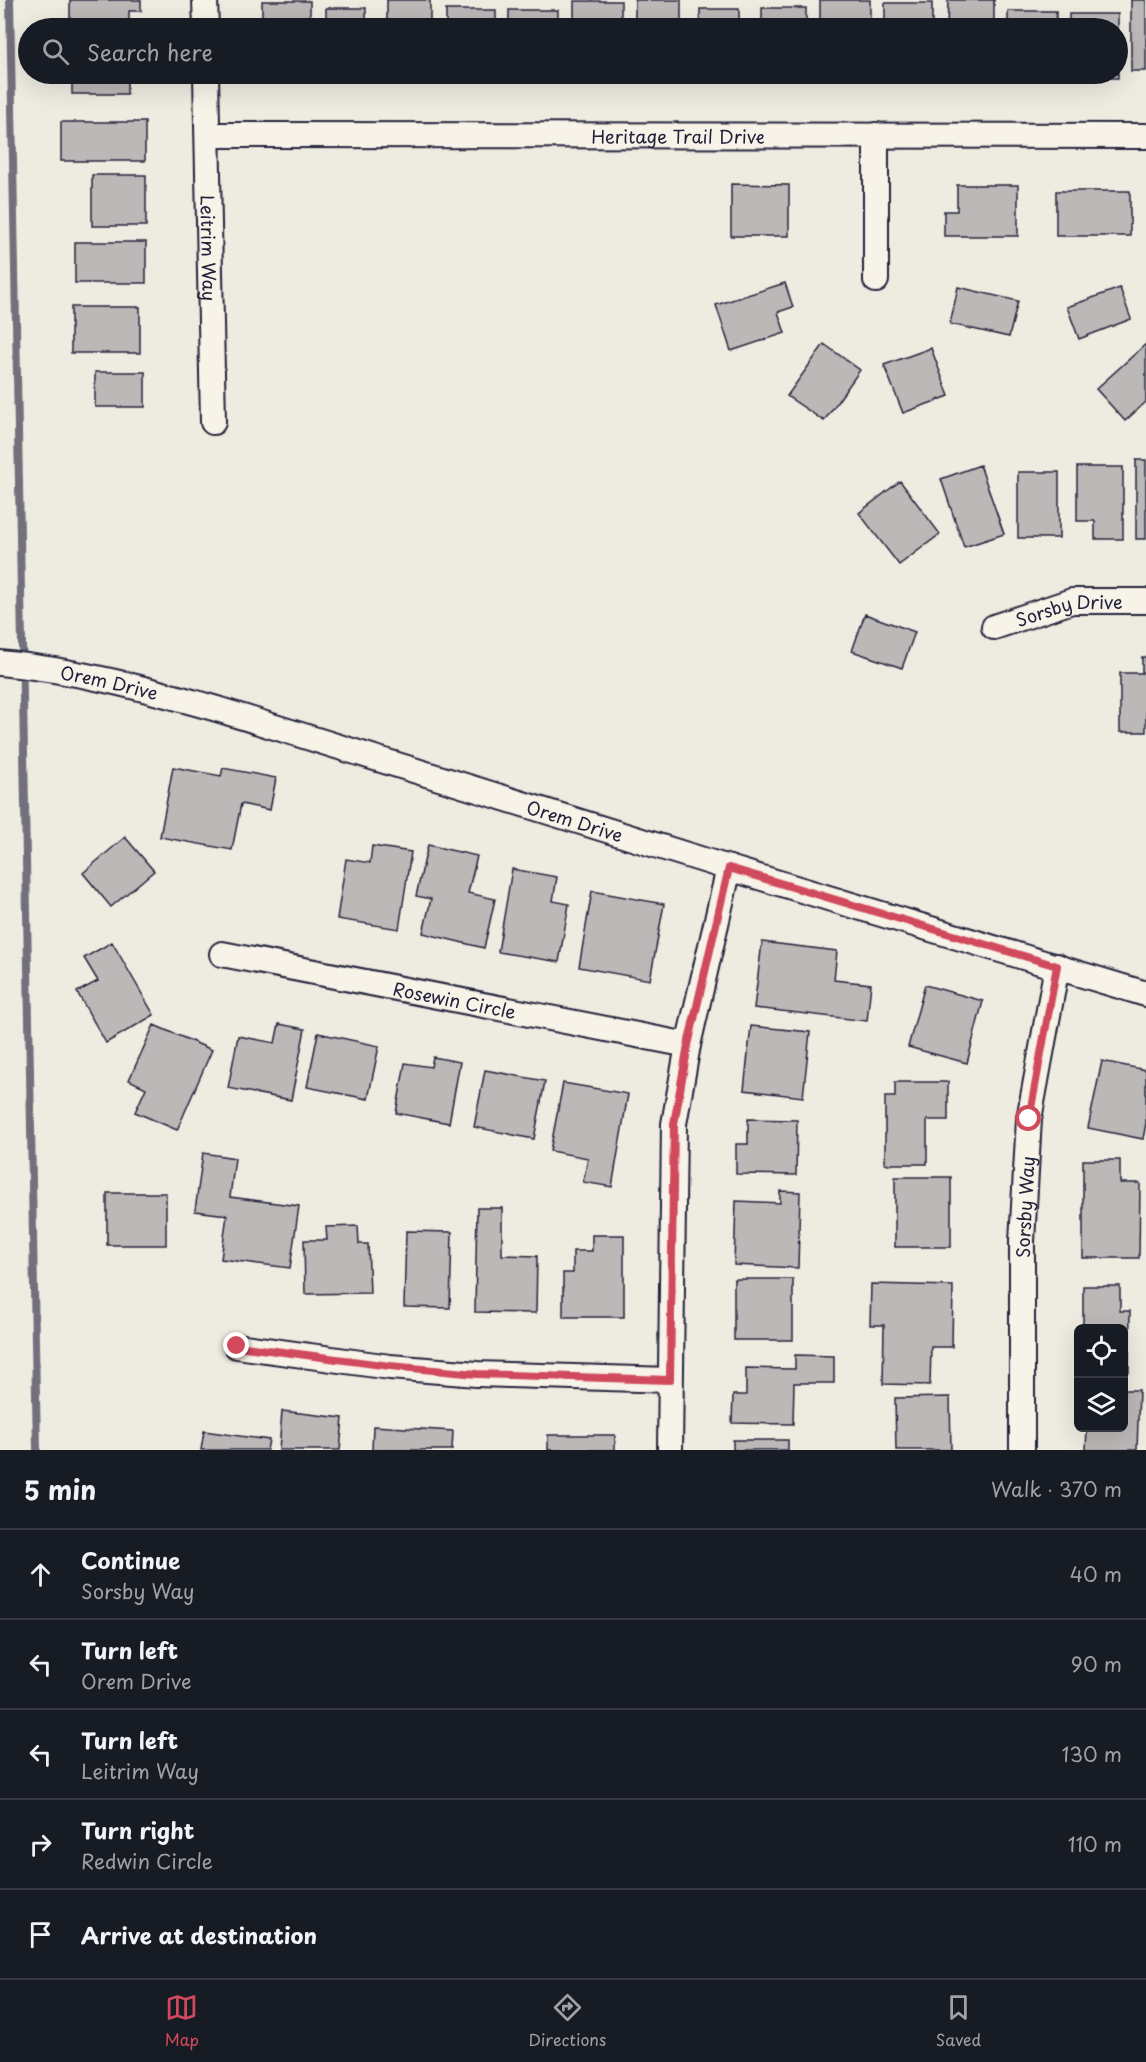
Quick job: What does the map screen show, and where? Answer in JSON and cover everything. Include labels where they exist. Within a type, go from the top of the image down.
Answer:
[{"type":"street","points":[[205,0],[206,18]]},
{"type":"street","name":"Leitrim Way","points":[[207,84],[213,422]]},
{"type":"street","name":"Heritage Trail Drive","points":[[208,135],[1146,136]]},
{"type":"street","points":[[876,135],[876,280]]},
{"type":"street","name":"Sorsby Drive","points":[[994,627],[1072,600],[1146,600]]},
{"type":"street","name":"Orem Drive","points":[[0,663],[49,668],[131,685],[217,709],[729,868],[1146,994]]},
{"type":"street","points":[[670,1450],[674,1124],[688,1045],[729,868]]},
{"type":"street","name":"Rosewin Circle","points":[[222,954],[688,1045]]},
{"type":"street","name":"Sorsby Way","points":[[1022,1450],[1022,1241],[1029,1119],[1057,966]]},
{"type":"street","points":[[237,1346],[390,1366],[477,1374],[670,1380]]},
{"type":"building","points":[[70,0],[141,0],[141,11],[129,11],[129,18],[70,18]]},
{"type":"building","points":[[387,0],[430,0],[430,18],[387,18]]},
{"type":"building","points":[[635,0],[681,0],[681,18],[635,18]]},
{"type":"building","points":[[820,0],[870,0],[870,18],[820,18]]},
{"type":"building","points":[[948,0],[994,0],[994,18],[947,18]]},
{"type":"building","points":[[1131,0],[1146,0],[1146,71],[1131,71]]},
{"type":"building","points":[[262,1],[310,1],[310,18],[262,18]]},
{"type":"building","points":[[574,1],[621,1],[621,18],[574,18]]},
{"type":"building","points":[[885,3],[932,3],[932,18],[885,18]]},
{"type":"building","points":[[326,8],[366,8],[366,18],[326,18]]},
{"type":"building","points":[[762,8],[806,8],[806,18],[762,18]]},
{"type":"building","points":[[700,9],[739,9],[739,18],[700,18]]},
{"type":"building","points":[[446,10],[496,10],[496,18],[446,18]]},
{"type":"building","points":[[509,10],[558,10],[558,18],[509,18]]},
{"type":"building","points":[[1008,11],[1056,11],[1056,18],[1008,18]]},
{"type":"building","points":[[1069,14],[1118,14],[1118,18],[1069,18]]},
{"type":"building","points":[[72,84],[127,84],[127,94],[72,94]]},
{"type":"building","points":[[61,122],[145,122],[145,161],[61,161]]},
{"type":"building","points":[[92,175],[146,175],[146,226],[92,226]]},
{"type":"building","points":[[731,184],[789,185],[789,236],[731,236]]},
{"type":"building","points":[[957,185],[1018,185],[1018,236],[944,236],[944,211],[957,211]]},
{"type":"building","points":[[1056,191],[1130,191],[1130,236],[1056,236]]},
{"type":"building","points":[[75,242],[146,242],[146,283],[75,283]]},
{"type":"building","points":[[785,283],[793,307],[778,312],[785,333],[731,351],[716,305]]},
{"type":"building","points":[[958,287],[1018,301],[1009,337],[950,324]]},
{"type":"building","points":[[1120,288],[1131,319],[1079,339],[1067,307]]},
{"type":"building","points":[[71,307],[140,307],[140,353],[71,353]]},
{"type":"building","points":[[824,344],[860,370],[824,421],[787,396]]},
{"type":"building","points":[[1146,344],[1146,402],[1125,421],[1096,389]]},
{"type":"building","points":[[931,348],[949,396],[903,413],[884,365]]},
{"type":"building","points":[[95,372],[145,372],[145,407],[95,407]]},
{"type":"building","points":[[1136,460],[1146,460],[1146,539],[1136,539]]},
{"type":"building","points":[[980,465],[1004,534],[964,547],[941,479]]},
{"type":"building","points":[[1077,467],[1123,467],[1123,539],[1095,539],[1095,521],[1077,521]]},
{"type":"building","points":[[1018,472],[1059,472],[1059,538],[1018,538]]},
{"type":"building","points":[[900,481],[940,534],[899,565],[859,513]]},
{"type":"building","points":[[865,614],[915,632],[902,668],[852,651]]},
{"type":"building","points":[[1142,657],[1146,657],[1146,732],[1120,732],[1120,673],[1142,673]]},
{"type":"building","points":[[173,767],[221,776],[223,768],[276,778],[270,810],[241,804],[232,850],[160,837]]},
{"type":"building","points":[[125,837],[154,871],[111,907],[83,873]]},
{"type":"building","points":[[428,845],[477,856],[468,893],[495,899],[484,948],[423,933],[431,899],[416,896]]},
{"type":"building","points":[[372,846],[411,852],[399,929],[337,919],[346,859],[370,863]]},
{"type":"building","points":[[512,869],[557,877],[553,901],[569,904],[559,962],[498,952]]},
{"type":"building","points":[[592,891],[664,904],[650,980],[579,967]]},
{"type":"building","points":[[112,942],[154,1015],[106,1043],[77,992],[98,981],[84,958]]},
{"type":"building","points":[[762,942],[837,951],[834,980],[871,984],[867,1021],[754,1008]]},
{"type":"building","points":[[925,985],[983,1001],[967,1063],[908,1047]]},
{"type":"building","points":[[279,1024],[305,1029],[291,1100],[228,1088],[238,1036],[275,1043]]},
{"type":"building","points":[[154,1025],[212,1050],[177,1130],[135,1112],[146,1088],[129,1080]]},
{"type":"building","points":[[751,1026],[810,1032],[803,1097],[744,1090]]},
{"type":"building","points":[[318,1033],[379,1046],[368,1099],[307,1087]]},
{"type":"building","points":[[433,1057],[460,1062],[449,1123],[396,1113],[405,1063],[431,1067]]},
{"type":"building","points":[[1102,1061],[1146,1070],[1146,1123],[1143,1139],[1088,1128]]},
{"type":"building","points":[[485,1070],[545,1081],[534,1139],[474,1127]]},
{"type":"building","points":[[895,1082],[948,1082],[948,1120],[927,1120],[927,1164],[885,1164],[885,1097],[895,1097]]},
{"type":"building","points":[[563,1083],[628,1094],[612,1187],[583,1182],[588,1158],[550,1151]]},
{"type":"building","points":[[748,1119],[797,1120],[796,1175],[736,1174],[736,1144],[748,1144]]},
{"type":"building","points":[[203,1153],[235,1158],[230,1197],[299,1206],[290,1268],[221,1259],[227,1215],[195,1211]]},
{"type":"building","points":[[1083,1160],[1120,1160],[1120,1183],[1140,1183],[1139,1258],[1083,1258]]},
{"type":"building","points":[[895,1177],[951,1177],[951,1247],[895,1247]]},
{"type":"building","points":[[780,1191],[800,1192],[798,1268],[734,1265],[736,1201],[780,1203]]},
{"type":"building","points":[[107,1193],[166,1193],[166,1245],[107,1245]]},
{"type":"building","points":[[477,1208],[502,1208],[502,1255],[537,1256],[536,1313],[475,1312]]},
{"type":"building","points":[[358,1226],[359,1244],[368,1244],[370,1293],[305,1294],[304,1240],[327,1240],[326,1227]]},
{"type":"building","points":[[406,1231],[452,1232],[450,1308],[404,1307]]},
{"type":"building","points":[[592,1235],[624,1235],[624,1317],[563,1317],[563,1273],[573,1273],[573,1251],[592,1251]]},
{"type":"building","points":[[734,1279],[793,1279],[793,1340],[734,1340]]},
{"type":"building","points":[[871,1284],[953,1286],[952,1347],[931,1347],[930,1385],[883,1384],[884,1325],[870,1325]]},
{"type":"building","points":[[1083,1286],[1120,1286],[1120,1311],[1130,1311],[1129,1372],[1128,1324],[1083,1324]]},
{"type":"building","points":[[795,1355],[834,1356],[834,1383],[794,1383],[793,1424],[732,1423],[733,1395],[746,1395],[746,1368],[795,1369]]},
{"type":"building","points":[[1128,1390],[1139,1390],[1137,1450],[1086,1450],[1087,1432],[1128,1432]]},
{"type":"building","points":[[950,1397],[951,1450],[896,1450],[895,1398]]},
{"type":"building","points":[[282,1411],[343,1418],[340,1450],[279,1450]]},
{"type":"building","points":[[373,1426],[453,1431],[452,1450],[372,1450]]},
{"type":"building","points":[[204,1431],[269,1440],[267,1450],[201,1450]]},
{"type":"building","points":[[548,1435],[615,1435],[615,1450],[548,1450]]},
{"type":"building","points":[[733,1440],[788,1440],[788,1450],[733,1450]]},
{"type":"waterway","points":[[10,0],[37,1450]]},
{"type":"route","points":[[237,1346],[390,1366],[477,1374],[670,1380],[674,1124],[688,1045],[729,868],[1057,966],[1029,1119]]}]
